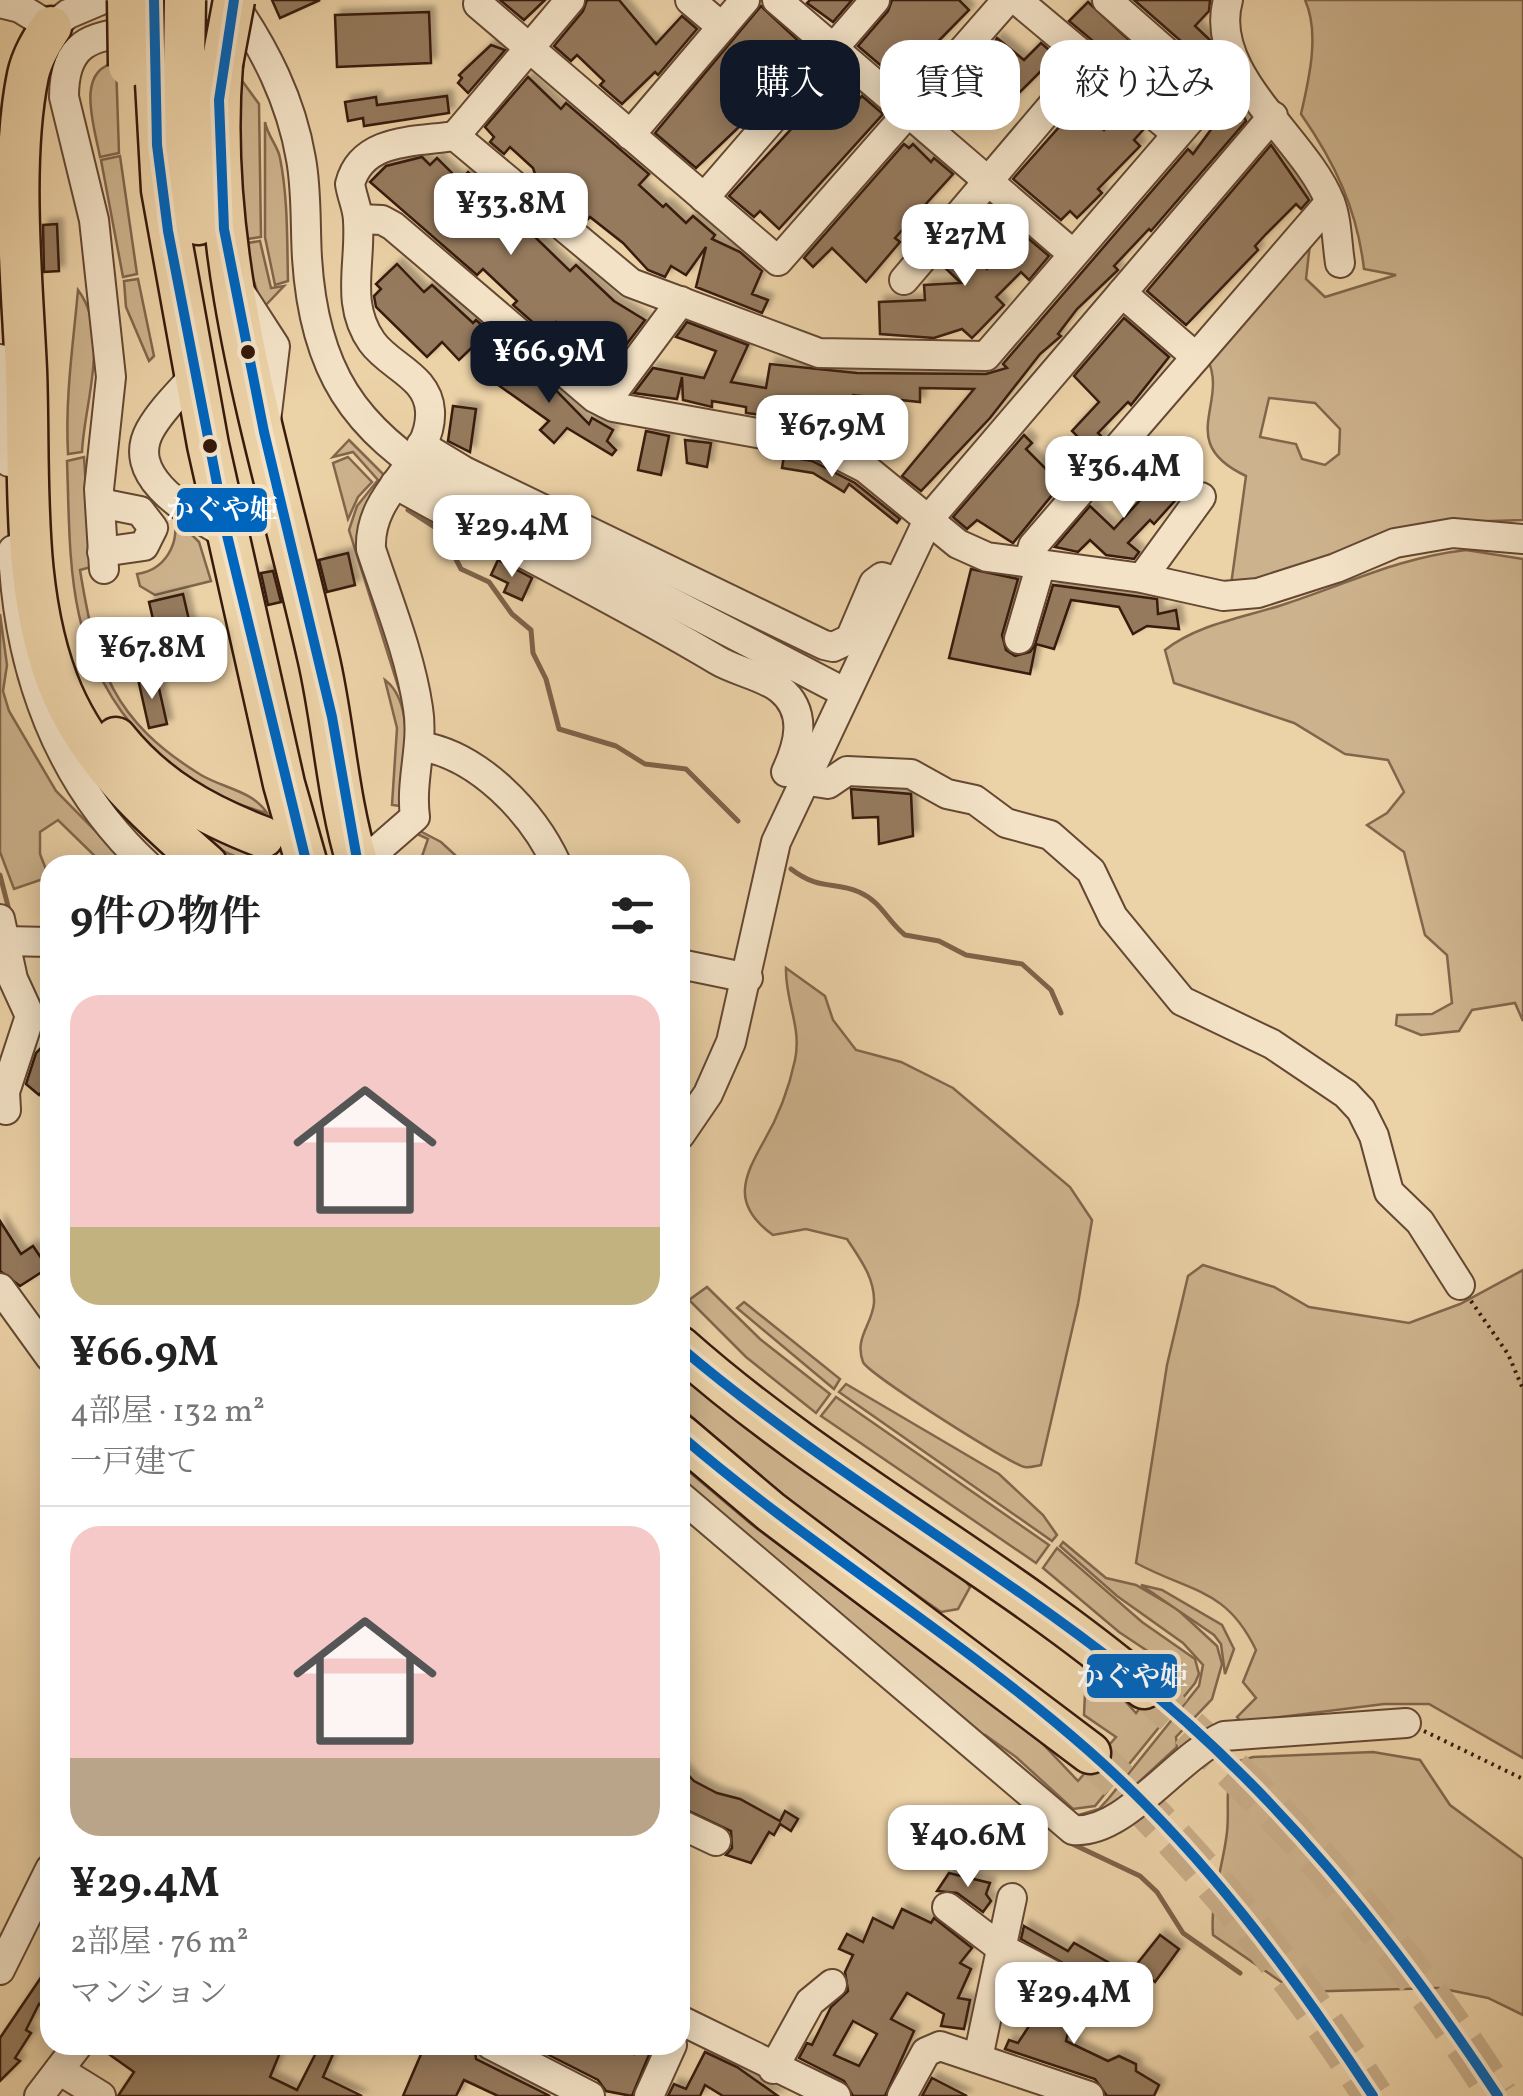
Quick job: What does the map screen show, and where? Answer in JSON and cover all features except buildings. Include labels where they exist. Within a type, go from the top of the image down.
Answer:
[{"type":"highway","points":[[128,0],[172,65],[219,171],[231,270],[264,432],[332,717],[357,855]]},
{"type":"highway","points":[[154,0],[172,65],[210,288],[264,432]]},
{"type":"highway","points":[[185,0],[172,65],[162,190],[190,380],[305,855]]},
{"type":"highway","points":[[172,65],[232,0]]},
{"type":"highway","points":[[50,27],[33,58],[19,197],[34,554],[42,626],[60,690],[93,750],[144,808],[196,855]]},
{"type":"highway","points":[[26,99],[40,197],[52,549],[68,647],[90,701],[146,770],[190,804],[263,837]]},
{"type":"highway","points":[[690,1333],[770,1410],[953,1549]]},
{"type":"highway","points":[[690,1355],[770,1422],[1067,1626],[1144,1688]]},
{"type":"highway","points":[[690,1444],[770,1512],[1090,1752]]},
{"type":"street","points":[[0,4],[20,8],[50,27],[68,14],[101,0]]},
{"type":"street","points":[[100,503],[140,511],[153,528],[144,546],[104,561],[100,503],[112,376],[94,220],[64,96],[64,76],[79,49],[95,37],[165,26],[210,0]]},
{"type":"street","points":[[232,0],[263,49],[294,127],[306,195],[312,306],[323,352],[364,423],[408,464],[461,523],[657,623],[733,670],[779,688],[797,714],[800,740],[757,841],[738,925],[741,977]]},
{"type":"street","points":[[690,0],[722,27]]},
{"type":"street","points":[[630,134],[745,0]]},
{"type":"street","points":[[777,0],[823,40]]},
{"type":"street","points":[[839,40],[874,0]]},
{"type":"street","points":[[973,40],[1007,0]]},
{"type":"street","points":[[1017,0],[1065,40]]},
{"type":"street","points":[[1107,0],[1153,40]]},
{"type":"street","points":[[1228,0],[1229,40]]},
{"type":"street","points":[[371,855],[415,817],[411,790],[420,746],[418,709],[406,656],[371,549],[370,526],[428,430],[429,401],[413,377],[371,340],[359,316],[354,288],[358,219],[350,184],[366,155],[378,148],[454,136],[566,2]]},
{"type":"street","points":[[478,4],[778,261],[895,130]]},
{"type":"street","points":[[860,72],[880,89]]},
{"type":"street","points":[[1250,86],[1330,202],[1340,263]]},
{"type":"street","points":[[690,1118],[720,1069],[772,858],[802,780],[928,520],[1273,116]]},
{"type":"street","points":[[904,280],[1040,119]]},
{"type":"street","points":[[704,198],[762,130]]},
{"type":"street","points":[[928,130],[1073,254]]},
{"type":"street","points":[[1172,130],[1177,134]]},
{"type":"street","points":[[454,136],[631,283],[819,353],[986,356],[1180,130]]},
{"type":"street","points":[[1019,639],[1034,563],[1033,546],[1330,202]]},
{"type":"street","points":[[358,219],[382,220],[393,226],[605,403],[818,444],[864,468],[958,544],[987,557],[1142,578],[1223,596],[1258,594],[1336,568],[1395,542],[1453,533],[1523,539]]},
{"type":"street","points":[[1122,293],[1196,357]]},
{"type":"street","points":[[605,403],[682,301]]},
{"type":"street","points":[[0,359],[5,374],[14,589],[24,656],[49,723],[85,796],[116,836],[137,855]]},
{"type":"street","points":[[190,380],[149,431],[144,449],[147,464],[174,502],[227,535]]},
{"type":"street","points":[[408,464],[464,470],[832,647],[850,640],[874,583],[882,578],[898,582]]},
{"type":"street","points":[[408,464],[844,692]]},
{"type":"street","points":[[1142,578],[1201,497]]},
{"type":"street","points":[[420,746],[444,750],[496,787],[528,818],[551,855]]},
{"type":"street","points":[[802,780],[828,784],[846,771],[911,774],[947,794],[974,800],[1006,823],[1050,835],[1091,871],[1113,917],[1182,1001],[1272,1044],[1346,1094],[1361,1110],[1374,1136],[1390,1192],[1420,1222],[1460,1285]]},
{"type":"street","points":[[6,1110],[5,1092],[30,1016],[13,980],[2,930],[40,940]]},
{"type":"street","points":[[690,966],[741,977]]},
{"type":"street","points":[[0,1288],[40,1343]]},
{"type":"street","points":[[690,1504],[1073,1830],[1090,1832],[1109,1824],[1199,1747],[1224,1736],[1406,1723]]},
{"type":"street","points":[[690,1829],[716,1841]]},
{"type":"street","points":[[0,1970],[40,1889]]},
{"type":"street","points":[[978,2058],[1012,1898]]},
{"type":"street","points":[[947,1907],[1001,1948],[1070,1984]]},
{"type":"street","points":[[773,2069],[810,2002],[832,1984]]},
{"type":"street","points":[[690,2033],[836,2096]]},
{"type":"street","points":[[902,2096],[933,2046],[1084,2095]]},
{"type":"street","points":[[39,2096],[70,2055]]},
{"type":"street","points":[[510,2055],[590,2096]]},
{"type":"street","points":[[648,2096],[666,2055]]},
{"type":"street","points":[[58,2070],[100,2096]]},
{"type":"path","points":[[1460,1285],[1508,1354],[1523,1389]]},
{"type":"path","points":[[1406,1723],[1523,1779]]},
{"type":"shaded area","points":[[1305,0],[1523,0],[1523,520],[1427,523],[1383,535],[1284,577],[1231,585],[1246,476],[1225,463],[1213,450],[1208,436],[1213,391],[1207,358],[1310,244],[1306,279],[1325,297],[1396,275],[1364,269],[1343,187],[1301,114],[1312,56]],"holes":[[[1269,398],[1315,403],[1340,429],[1339,454],[1325,465],[1302,459],[1296,444],[1260,437]]]},
{"type":"shaded area","points":[[116,63],[119,153],[100,157],[91,88],[103,68]]},
{"type":"shaded area","points":[[231,76],[243,82],[259,104],[261,237],[240,240]]},
{"type":"shaded area","points":[[265,122],[279,154],[286,204],[288,281],[275,285],[265,237]]},
{"type":"shaded area","points":[[120,156],[137,274],[123,277],[101,160]]},
{"type":"shaded area","points":[[260,241],[271,288],[284,286],[263,308],[241,244]]},
{"type":"shaded area","points":[[138,279],[154,356],[149,361],[126,307],[124,281]]},
{"type":"shaded area","points":[[78,290],[93,327],[93,369],[82,452],[68,454],[69,392]]},
{"type":"shaded area","points":[[349,440],[387,478],[372,501],[408,718],[349,530],[357,506],[378,480],[353,452],[333,457]]},
{"type":"shaded area","points":[[84,457],[91,567],[80,570],[93,636],[113,689],[147,734],[171,754],[201,775],[254,800],[267,813],[201,785],[171,765],[122,713],[104,682],[79,615],[71,558],[67,461]]},
{"type":"shaded area","points":[[348,457],[372,482],[358,497],[348,519],[333,463]]},
{"type":"shaded area","points":[[174,517],[199,542],[211,581],[155,595],[140,586],[137,574],[155,567],[168,554],[175,537]]},
{"type":"shaded area","points":[[1466,550],[1523,559],[1523,1021],[1515,1003],[1472,1010],[1459,1031],[1421,1035],[1396,1025],[1397,1015],[1432,1014],[1452,1003],[1447,955],[1425,935],[1404,852],[1367,825],[1387,813],[1404,792],[1388,760],[1345,754],[1294,723],[1174,683],[1165,650],[1193,633],[1224,622],[1397,565]]},
{"type":"shaded area","points":[[0,614],[7,665],[3,691],[9,711],[56,791],[119,855],[94,855],[58,820],[40,832],[40,880],[14,889],[0,852]]},
{"type":"shaded area","points":[[385,680],[395,691],[405,721],[401,806],[392,805],[397,728]]},
{"type":"shaded area","points":[[145,787],[269,855],[232,855],[193,831]]},
{"type":"shaded area","points":[[418,830],[441,842],[455,855],[422,855],[428,839],[415,833]]},
{"type":"shaded area","points":[[786,968],[825,996],[833,1020],[856,1050],[901,1062],[953,1088],[1070,1187],[1092,1220],[1078,1304],[1041,1465],[1025,1467],[994,1451],[912,1400],[863,1362],[862,1339],[873,1311],[874,1294],[866,1269],[847,1239],[806,1229],[773,1235],[751,1213],[746,1202],[747,1179],[790,1081],[797,1048]]},
{"type":"shaded area","points":[[1203,1265],[1274,1287],[1309,1307],[1409,1323],[1460,1304],[1523,1270],[1523,1758],[1429,1704],[1384,1704],[1241,1722],[1237,1717],[1256,1698],[1243,1682],[1256,1650],[1245,1630],[1220,1603],[1136,1563],[1167,1365],[1188,1276]]},
{"type":"shaded area","points":[[707,1287],[760,1339],[830,1394],[816,1413],[746,1357],[690,1299]]},
{"type":"shaded area","points":[[744,1302],[840,1379],[834,1389],[737,1308]]},
{"type":"shaded area","points":[[690,1377],[960,1574],[970,1587],[958,1609],[941,1612],[742,1461],[690,1415]]},
{"type":"shaded area","points":[[846,1384],[999,1474],[1043,1515],[1057,1535],[1052,1541],[839,1392]]},
{"type":"shaded area","points":[[836,1397],[1049,1545],[1036,1563],[821,1416]]},
{"type":"shaded area","points":[[690,1472],[751,1524],[1039,1740],[1078,1781],[1116,1737],[1084,1715],[1085,1693],[1097,1685],[1114,1689],[1136,1713],[1173,1668],[1119,1632],[1043,1568],[1057,1548],[1142,1622],[1195,1659],[1199,1674],[1195,1683],[1095,1806],[1073,1809],[1016,1757],[985,1735],[980,1737],[690,1491]]},
{"type":"shaded area","points":[[1063,1542],[1106,1578],[1136,1585],[1177,1609],[1217,1646],[1222,1664],[1212,1699],[1176,1737],[1177,1747],[1104,1814],[1072,1817],[1099,1809],[1109,1798],[1199,1686],[1203,1665],[1183,1643],[1117,1596],[1060,1546]]},
{"type":"shaded area","points":[[1141,1585],[1162,1590],[1222,1625],[1234,1649],[1225,1674],[1221,1644],[1214,1635]]},
{"type":"shaded area","points":[[1373,1752],[1420,1760],[1450,1805],[1523,1859],[1523,2015],[1488,1998],[1439,1988],[1296,1992],[1213,1935],[1215,1896],[1227,1832],[1228,1789],[1236,1762],[1253,1757]]},
{"type":"waterway","points":[[408,510],[442,532],[461,569],[489,582],[512,614],[531,630],[533,653],[546,679],[559,729],[616,746],[645,764],[686,769],[738,821]]},
{"type":"waterway","points":[[791,869],[818,883],[867,896],[905,935],[939,941],[966,955],[1022,964],[1051,990],[1061,1013]]},
{"type":"waterway","points":[[0,875],[10,914]]},
{"type":"waterway","points":[[690,1523],[694,1524]]},
{"type":"waterway","points":[[1064,1840],[1140,1876],[1157,1892],[1183,1933],[1240,1973]]},
{"type":"tunnel","points":[[1144,1688],[1243,1780],[1336,1879],[1421,1984],[1498,2096]]},
{"type":"tunnel","points":[[1090,1753],[1242,1916],[1310,2004],[1373,2096]]},
{"type":"transit line","name":"かぐや姫","points":[[154,0],[157,145],[168,231],[227,535],[305,855]]},
{"type":"transit line","name":"かぐや姫","points":[[234,0],[219,100],[224,229],[264,432],[332,717],[356,855]]},
{"type":"transit line","name":"かぐや姫","points":[[690,1355],[789,1432],[1071,1629],[1180,1717],[1282,1816],[1329,1869],[1417,1980],[1498,2096]]},
{"type":"transit line","name":"かぐや姫","points":[[690,1443],[1040,1709],[1130,1789],[1206,1871],[1277,1958],[1373,2096]]}]
